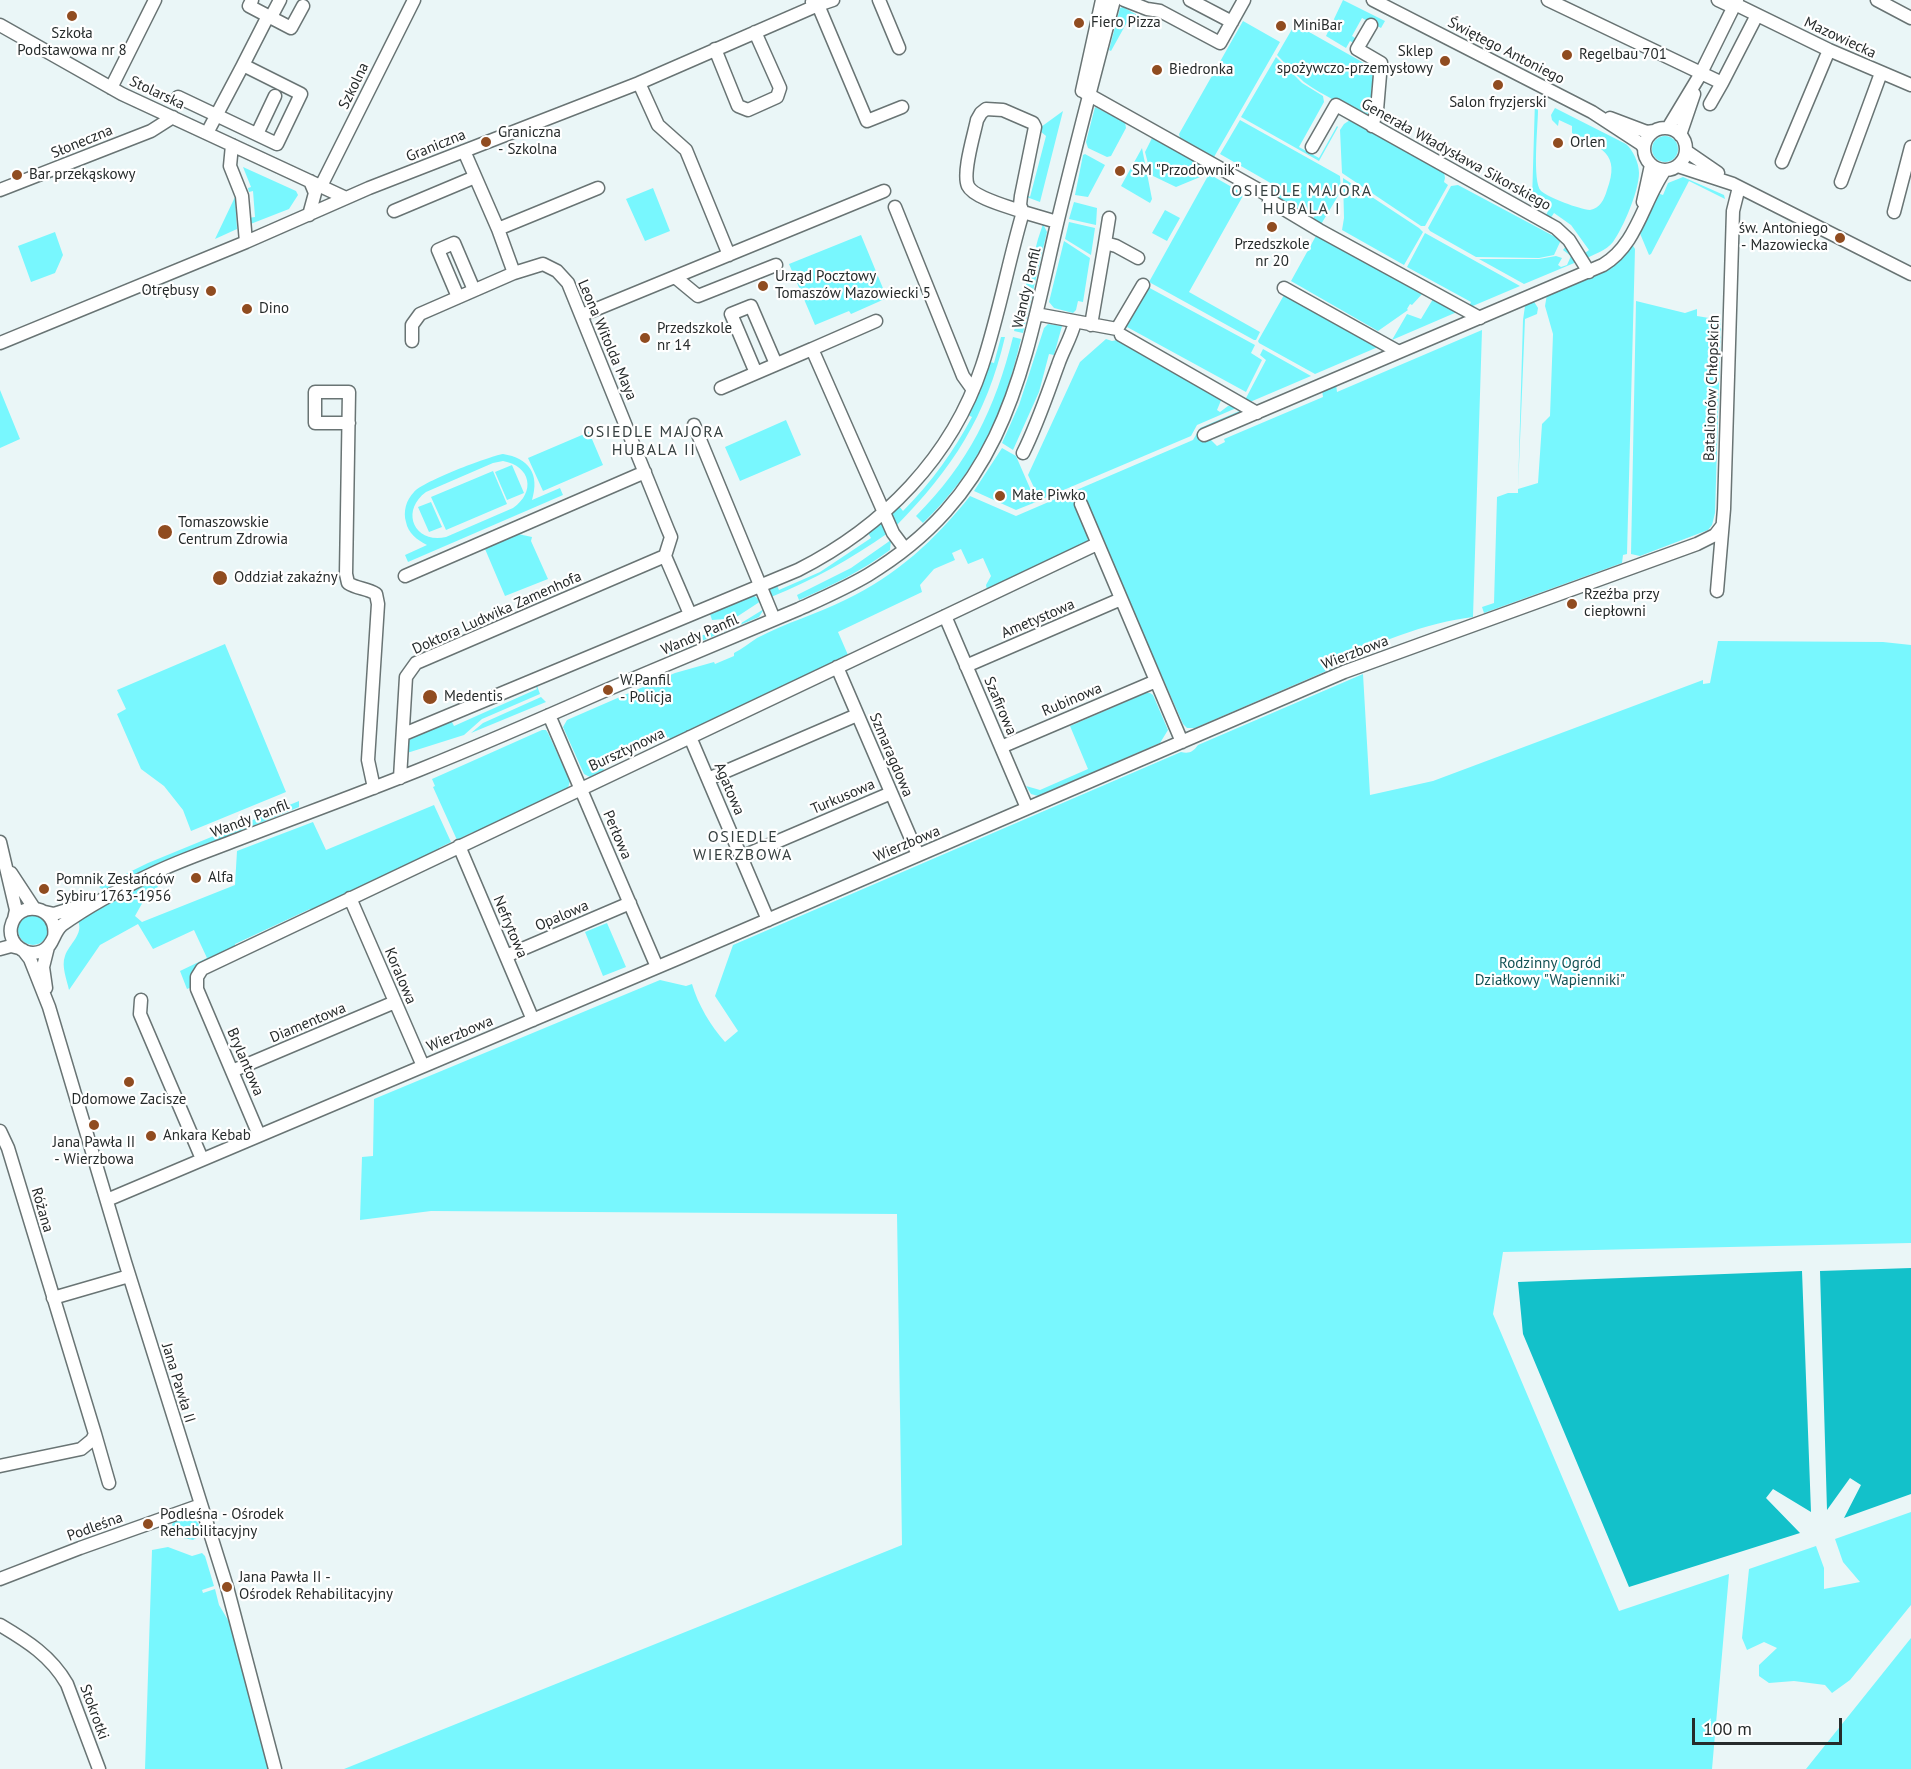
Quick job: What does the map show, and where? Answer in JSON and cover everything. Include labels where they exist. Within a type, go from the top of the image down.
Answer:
[{"type":"street","points":[[111,88],[155,0]]},
{"type":"street","points":[[252,0],[249,6],[291,28],[303,6]]},
{"type":"street","points":[[207,133],[280,0]]},
{"type":"street","name":"Szkolna","points":[[318,186],[414,0]]},
{"type":"street","name":"Graniczna","points":[[0,343],[246,242],[346,198],[639,83],[755,32],[813,2],[833,0]]},
{"type":"street","points":[[879,0],[899,48]]},
{"type":"street","points":[[1125,0],[1147,9],[1160,11],[1220,43],[1244,0]]},
{"type":"street","points":[[1190,0],[1232,22]]},
{"type":"street","name":"Świętego Antoniego","points":[[1373,0],[1592,112],[1644,148]]},
{"type":"street","points":[[1548,0],[1722,83]]},
{"type":"street","name":"Mazowiecka","points":[[1718,0],[1735,4],[1829,50],[1911,85]]},
{"type":"street","points":[[1877,0],[1911,18]]},
{"type":"street","points":[[813,2],[867,121],[902,107]]},
{"type":"street","name":"Wandy Panfil","points":[[51,942],[59,927],[102,899],[159,870],[400,778],[774,619],[839,591],[905,549],[946,510],[964,489],[995,440],[1020,377],[1107,3]]},
{"type":"street","points":[[1668,128],[1700,74],[1735,4]]},
{"type":"street","points":[[1710,104],[1757,15]]},
{"type":"street","points":[[1371,25],[1357,49],[1381,63],[1377,110],[1372,126]]},
{"type":"street","name":"Stolarska","points":[[0,26],[111,88],[346,198]]},
{"type":"street","points":[[715,49],[738,106],[748,110],[777,97],[780,88],[755,32]]},
{"type":"street","points":[[1782,162],[1829,50]]},
{"type":"street","name":"Stolarska","points":[[178,97],[277,144],[301,94],[243,65]]},
{"type":"street","points":[[1841,182],[1881,73]]},
{"type":"street","points":[[1680,135],[1700,74]]},
{"type":"street","points":[[639,83],[658,125],[686,150],[729,255]]},
{"type":"street","points":[[1085,92],[1268,197],[1319,230],[1480,318]]},
{"type":"street","points":[[256,134],[275,96]]},
{"type":"street","name":"Generała Władysława Sikorskiego","points":[[1312,147],[1336,105],[1556,228],[1569,240],[1589,272]]},
{"type":"street","points":[[404,734],[817,560],[884,513],[910,488],[932,462],[953,429],[973,390],[990,338],[1023,212],[1020,205],[1021,196],[1036,132],[1033,123],[1003,110],[986,109],[977,120],[966,176],[969,187],[977,194],[1023,212],[1057,222]]},
{"type":"street","name":"Świętego Antoniego","points":[[1592,112],[1647,132],[1654,131]]},
{"type":"street","name":"Słoneczna","points":[[0,190],[151,131],[173,117]]},
{"type":"street","points":[[1686,151],[1683,160],[1678,165],[1665,170],[1651,165],[1646,158],[1644,148],[1646,141],[1654,131],[1668,128],[1675,130],[1680,135],[1686,151],[1736,186]]},
{"type":"street","points":[[232,146],[230,166],[242,196],[246,242]]},
{"type":"street","points":[[1894,212],[1911,147]]},
{"type":"street","points":[[464,151],[498,229],[514,273]]},
{"type":"street","points":[[1639,218],[1651,165]]},
{"type":"street","points":[[1678,165],[1736,186],[1911,274]]},
{"type":"street","points":[[1204,435],[1589,272],[1614,259],[1622,251],[1665,170]]},
{"type":"street","points":[[394,211],[475,177]]},
{"type":"street","points":[[318,186],[330,206]]},
{"type":"street","points":[[309,215],[318,186]]},
{"type":"street","name":"Batalionów Chłopskich","points":[[1717,591],[1722,526],[1733,211],[1736,186]]},
{"type":"street","points":[[498,229],[598,188]]},
{"type":"street","points":[[582,315],[884,191]]},
{"type":"street","points":[[895,207],[963,376],[973,390]]},
{"type":"street","points":[[1091,325],[1109,218]]},
{"type":"street","points":[[458,297],[438,250],[454,243],[474,290]]},
{"type":"street","points":[[1105,243],[1116,246],[1138,258]]},
{"type":"street","name":"Leona Witolda Maya","points":[[412,341],[412,325],[420,314],[514,273],[543,264],[557,272],[568,283],[582,315],[671,537],[665,556]]},
{"type":"street","points":[[675,277],[698,296],[776,264]]},
{"type":"street","points":[[1036,314],[1117,329],[1143,285]]},
{"type":"street","points":[[1284,288],[1399,352]]},
{"type":"street","points":[[756,373],[731,314],[751,306],[776,364]]},
{"type":"street","points":[[721,388],[876,321]]},
{"type":"street","points":[[1023,453],[1046,402],[1075,322]]},
{"type":"street","points":[[1121,335],[1257,413]]},
{"type":"street","points":[[812,349],[893,533],[905,549]]},
{"type":"street","points":[[349,423],[346,574],[348,583],[357,589],[369,590],[376,594],[378,604],[368,760],[375,788]]},
{"type":"street","points":[[694,425],[774,619]]},
{"type":"street","points":[[405,576],[645,472]]},
{"type":"street","points":[[1081,504],[1182,742]]},
{"type":"street","name":"Wierzbowa","points":[[106,1200],[768,920],[1344,672],[1707,540],[1715,535],[1722,526]]},
{"type":"street","name":"Bursztynowa","points":[[202,1000],[196,983],[198,973],[202,969],[1097,544]]},
{"type":"street","points":[[665,556],[690,614]]},
{"type":"street","name":"Doktora Ludwika Zamenhofa","points":[[400,778],[406,676],[416,663],[665,556]]},
{"type":"street","name":"Ametystowa","points":[[966,666],[1121,599]]},
{"type":"street","name":"Szafirowa","points":[[945,616],[1027,808]]},
{"type":"street","name":"Szmaragdowa","points":[[837,667],[918,855]]},
{"type":"street","name":"Rubinowa","points":[[1001,747],[1156,681]]},
{"type":"street","name":"Perłowa","points":[[549,715],[657,967]]},
{"type":"street","points":[[708,779],[857,715]]},
{"type":"street","name":"Agatowa","points":[[690,737],[768,920]]},
{"type":"street","name":"Turkusowa","points":[[741,857],[891,793]]},
{"type":"street","points":[[0,842],[16,910],[11,935],[21,949]]},
{"type":"street","name":"Nefrytowa","points":[[459,846],[533,1020]]},
{"type":"street","points":[[0,949],[11,946],[33,953],[51,942],[53,920],[39,910],[6,864]]},
{"type":"street","name":"Koralowa","points":[[350,898],[423,1066]]},
{"type":"street","name":"Wandy Panfil","points":[[39,910],[54,914],[102,899]]},
{"type":"street","name":"Opalowa","points":[[506,956],[630,903]]},
{"type":"street","points":[[0,938],[6,934],[22,911],[39,910]]},
{"type":"street","name":"Jana Pawła II","points":[[49,1007],[43,967],[51,942]]},
{"type":"street","name":"Jana Pawła II","points":[[21,949],[30,959],[49,1007],[129,1276],[201,1505],[249,1667],[276,1769]]},
{"type":"street","points":[[141,999],[140,1014],[202,1160]]},
{"type":"street","name":"Brylantowa","points":[[202,1000],[259,1135]]},
{"type":"street","name":"Diamentowa","points":[[232,1071],[395,1002]]},
{"type":"street","name":"Różana","points":[[0,1131],[8,1148],[109,1483]]},
{"type":"street","points":[[53,1298],[129,1276]]},
{"type":"street","points":[[0,1466],[81,1449],[92,1440],[94,1434]]},
{"type":"street","name":"Podleśna","points":[[0,1579],[201,1505]]},
{"type":"street","name":"Stokrotki","points":[[0,1625],[40,1651],[60,1673],[67,1684],[99,1769]]},
{"type":"green space","points":[[1343,0],[1385,21],[1381,28],[1362,18],[1352,36],[1358,40],[1354,43],[1350,41],[1346,48],[1326,36]]},
{"type":"green space","points":[[1123,7],[1139,16],[1138,19],[1131,15],[1111,51],[1109,50],[1120,8]]},
{"type":"green space","points":[[1243,21],[1280,42],[1214,157],[1180,138],[1179,134]]},
{"type":"green space","points":[[1295,24],[1371,67],[1373,71],[1370,108],[1366,118],[1304,82],[1277,55]]},
{"type":"green space","points":[[1276,57],[1302,83],[1323,96],[1324,102],[1299,147],[1319,158],[1338,127],[1319,161],[1241,117]]},
{"type":"green space","points":[[1535,100],[1538,111],[1537,177],[1538,186],[1545,194],[1564,203],[1590,210],[1603,200],[1611,178],[1612,168],[1606,153],[1572,133],[1572,126],[1559,120],[1558,126],[1552,120],[1551,115],[1555,108],[1626,144],[1637,161],[1638,181],[1630,209],[1621,228],[1610,245],[1585,259],[1585,253],[1589,250],[1571,225],[1554,213],[1550,219],[1545,217],[1548,211],[1532,201]]},
{"type":"green space","points":[[1095,107],[1125,122],[1126,128],[1111,156],[1107,157],[1088,148],[1086,142]]},
{"type":"green space","points":[[1063,111],[1040,202],[1024,196],[1025,193],[1030,197],[1046,136],[1040,131],[1041,127]]},
{"type":"green space","points":[[1240,120],[1340,176],[1341,191],[1320,226],[1312,221],[1316,213],[1310,210],[1305,218],[1268,196],[1274,185],[1220,154]]},
{"type":"green space","points":[[1350,120],[1444,172],[1444,182],[1448,185],[1425,226],[1421,226],[1342,173],[1340,130]]},
{"type":"green space","points":[[1665,136],[1674,140],[1678,149],[1674,158],[1665,162],[1656,158],[1652,149],[1656,140]]},
{"type":"green space","points":[[1152,138],[1209,168],[1205,175],[1176,187],[1151,175],[1145,152]]},
{"type":"green space","points":[[1142,148],[1152,199],[1150,203],[1121,186]]},
{"type":"green space","points":[[1085,154],[1105,165],[1088,197],[1075,195]]},
{"type":"green space","points":[[243,167],[296,191],[298,195],[289,209],[248,225],[248,218],[255,217],[253,191],[249,192],[248,188],[251,187]]},
{"type":"green space","points":[[1209,174],[1244,194],[1189,292],[1260,332],[1256,340],[1149,282]]},
{"type":"green space","points":[[1683,177],[1724,195],[1725,199],[1689,181],[1649,255],[1639,231],[1657,193],[1663,195],[1668,183]]},
{"type":"green space","points":[[1343,178],[1423,232],[1404,265],[1342,230]]},
{"type":"green space","points":[[1458,185],[1561,240],[1554,255],[1539,258],[1476,257],[1430,231],[1428,228],[1451,186]]},
{"type":"green space","points":[[653,188],[670,231],[645,241],[626,199]]},
{"type":"green space","points":[[235,197],[237,229],[215,239]]},
{"type":"green space","points":[[1074,202],[1097,208],[1096,225],[1069,219]]},
{"type":"green space","points":[[1165,210],[1180,218],[1167,241],[1152,233]]},
{"type":"green space","points":[[1069,222],[1095,228],[1091,255],[1065,239]]},
{"type":"green space","points":[[1043,224],[1047,232],[1023,333],[1014,331],[1038,239]]},
{"type":"green space","points":[[55,232],[63,255],[55,273],[31,282],[18,246]]},
{"type":"green space","points":[[1425,233],[1520,286],[1468,308],[1471,302],[1407,267]]},
{"type":"green space","points":[[1317,234],[1423,293],[1412,305],[1410,304],[1408,310],[1378,331],[1291,281]]},
{"type":"green space","points":[[861,235],[887,298],[851,314],[849,311],[815,325],[789,264]]},
{"type":"green space","points":[[1064,241],[1090,258],[1083,302],[1078,301],[1073,313],[1054,308],[1049,302]]},
{"type":"green space","points":[[1632,244],[1635,249],[1627,554],[1623,555],[1622,563],[1484,613],[1482,607],[1494,603],[1497,497],[1508,493],[1518,493],[1518,489],[1538,483],[1542,424],[1550,416],[1553,334],[1545,306],[1547,294],[1617,262]]},
{"type":"green space","points":[[1566,246],[1579,261],[1524,284],[1479,259],[1539,259],[1556,256],[1562,258],[1558,265],[1561,267],[1567,265],[1571,256],[1563,250]]},
{"type":"green space","points":[[1146,286],[1255,345],[1251,353],[1262,360],[1246,392],[1127,327],[1125,331],[1124,327]]},
{"type":"green space","points":[[1284,295],[1378,347],[1315,374],[1258,341]]},
{"type":"green space","points":[[1433,299],[1457,312],[1392,340],[1407,314],[1421,319]]},
{"type":"green space","points":[[1533,300],[1538,308],[1537,314],[1525,319],[1518,489],[1523,320],[1525,306]]},
{"type":"green space","points":[[1636,301],[1685,313],[1697,309],[1697,316],[1721,320],[1715,513],[1712,525],[1708,530],[1640,556],[1631,554]]},
{"type":"green space","points":[[1048,324],[1062,326],[1054,355],[1049,354],[1039,392],[1013,450],[1002,443],[1019,405],[1044,328]]},
{"type":"green space","points":[[1482,330],[1473,617],[1437,624],[1399,636],[1363,651],[1331,669],[1195,728],[1187,728],[1183,724],[1085,502],[1088,542],[987,590],[986,585],[991,576],[983,558],[968,564],[961,549],[952,553],[955,560],[934,569],[920,585],[922,592],[838,632],[847,657],[672,743],[669,737],[602,765],[604,770],[590,777],[584,774],[563,727],[567,720],[675,673],[714,662],[715,664],[734,656],[734,653],[757,638],[864,590],[898,568],[929,542],[970,496],[1016,516],[1193,440],[1200,428],[1244,409],[1246,412],[1203,440],[1211,440],[1217,446],[1225,442],[1224,439],[1323,397],[1322,390],[1336,384],[1337,392]]},
{"type":"green space","points":[[1001,337],[1005,337],[988,392],[965,440],[951,462],[896,526],[891,515],[899,506],[903,511],[933,478],[972,417],[966,414],[987,361],[994,363]]},
{"type":"green space","points":[[1013,337],[1021,339],[1006,392],[987,439],[960,482],[923,523],[916,516],[951,476],[978,434],[998,388]]},
{"type":"green space","points":[[1106,339],[1117,340],[1222,398],[1217,410],[1220,412],[1228,406],[1241,406],[1197,425],[1191,436],[1040,500],[1028,475],[1080,362]]},
{"type":"green space","points":[[1263,349],[1311,376],[1250,402],[1245,400],[1266,360],[1260,355]]},
{"type":"green space","points":[[0,390],[20,439],[0,448]]},
{"type":"green space","points":[[786,420],[801,455],[740,481],[725,447]]},
{"type":"green space","points":[[589,432],[603,465],[543,491],[528,458]]},
{"type":"green space","points":[[1002,448],[1016,456],[1036,502],[1016,510],[974,491]]},
{"type":"green space","points":[[503,454],[512,456],[526,463],[533,475],[532,500],[560,488],[563,495],[408,562],[405,555],[427,545],[414,536],[407,526],[405,510],[411,495],[420,487],[442,476]],"holes":[[[503,461],[520,468],[527,480],[525,495],[513,508],[446,537],[426,536],[414,524],[412,516],[414,508],[426,492],[493,463]]]},
{"type":"green space","points":[[512,465],[524,493],[507,500],[495,472]]},
{"type":"green space","points":[[493,471],[507,504],[446,530],[431,497]]},
{"type":"green space","points":[[431,502],[442,527],[429,532],[418,507]]},
{"type":"green space","points":[[883,522],[888,533],[831,568],[771,597],[770,589],[776,583],[779,590],[820,572],[871,538],[867,531]]},
{"type":"green space","points":[[518,534],[532,537],[531,541],[548,579],[505,596],[485,549]]},
{"type":"green space","points":[[891,540],[890,550],[879,558],[846,578],[799,600],[797,595],[851,568]]},
{"type":"green space","points":[[752,594],[761,601],[735,618],[712,620],[709,611]]},
{"type":"green space","points":[[764,609],[759,617],[666,656],[665,653],[679,648],[678,644],[717,628],[738,625]]},
{"type":"green space","name":"Rodzinny Ogród Działkowy \"Wapienniki\"","points":[[1718,641],[1883,642],[1911,645],[1911,1243],[1503,1252],[1493,1314],[1619,1611],[1729,1574],[1712,1769],[344,1769],[902,1545],[897,1214],[431,1211],[360,1220],[362,1157],[373,1156],[374,1099],[660,980],[686,986],[692,984],[706,1015],[725,1042],[738,1031],[715,996],[733,945],[1181,752],[1191,752],[1198,745],[1363,674],[1370,795],[1433,781],[1703,680],[1703,684],[1710,683]]},
{"type":"green space","points":[[225,644],[286,792],[191,831],[183,810],[164,786],[141,769],[117,714],[126,709],[117,690]]},
{"type":"green space","points":[[534,683],[540,694],[482,719],[464,735],[407,753],[407,740],[411,735],[450,718],[454,726],[537,689]]},
{"type":"green space","points":[[1146,693],[1153,695],[1168,730],[1160,743],[1038,796],[1031,794],[1026,786],[1040,790],[1088,769],[1070,726]]},
{"type":"green space","points":[[541,697],[546,702],[471,733],[483,723]]},
{"type":"green space","points":[[542,730],[548,733],[570,781],[568,788],[556,796],[457,840],[433,787],[435,786],[432,779]]},
{"type":"green space","points":[[299,801],[299,807],[143,871],[104,890],[99,887],[148,863]]},
{"type":"green space","points":[[434,805],[451,842],[439,848],[439,851],[235,944],[235,947],[199,965],[194,971],[192,987],[187,989],[180,971],[207,958],[194,930],[153,949],[138,924],[100,945],[69,990],[64,960],[78,935],[78,921],[151,880],[155,881],[158,887],[149,891],[135,916],[142,922],[235,885],[237,851],[313,822],[326,850]]},
{"type":"green space","points":[[33,915],[44,919],[48,930],[44,941],[33,945],[22,941],[18,930],[22,919]]},
{"type":"green space","points":[[607,923],[626,967],[603,976],[585,932]]},
{"type":"green space","points":[[1911,1512],[1911,1605],[1850,1680],[1832,1693],[1825,1685],[1794,1681],[1769,1683],[1759,1676],[1759,1665],[1777,1648],[1764,1642],[1747,1650],[1742,1638],[1749,1569],[1816,1546],[1824,1568],[1824,1589],[1860,1582],[1843,1562],[1835,1539]]},
{"type":"green space","points":[[185,1517],[196,1521],[202,1527],[201,1535],[193,1540],[179,1537],[172,1527],[173,1519]]},
{"type":"green space","points":[[168,1547],[192,1556],[202,1553],[205,1556],[214,1586],[202,1590],[203,1593],[215,1589],[219,1605],[234,1630],[270,1769],[145,1769],[152,1550]]},
{"type":"green space","points":[[1911,1638],[1911,1769],[1806,1769]]},
{"type":"shaded area","points":[[1911,1268],[1911,1494],[1844,1518],[1861,1485],[1850,1478],[1827,1510],[1820,1271]]},
{"type":"shaded area","points":[[1802,1271],[1811,1512],[1773,1489],[1766,1498],[1800,1533],[1629,1587],[1523,1334],[1518,1282]]},
{"type":"place","name":"Szkoła Podstawowa nr 8","points":[[72,16]]},
{"type":"place","name":"Fiero Pizza","points":[[1079,23]]},
{"type":"place","name":"MiniBar","points":[[1281,26]]},
{"type":"place","name":"Regelbau 701","points":[[1567,55]]},
{"type":"place","name":"Sklep spożywczo-przemysłowy","points":[[1445,61]]},
{"type":"place","name":"Biedronka","points":[[1157,70]]},
{"type":"place","name":"Salon fryzjerski","points":[[1498,85]]},
{"type":"place","name":"Graniczna - Szkolna","points":[[486,142]]},
{"type":"place","name":"Orlen","points":[[1558,143]]},
{"type":"place","name":"SM \"Przodownik\"","points":[[1120,171]]},
{"type":"place","name":"Bar przekąskowy","points":[[17,175]]},
{"type":"place","name":"Przedszkole nr 20","points":[[1272,227]]},
{"type":"place","name":"św. Antoniego - Mazowiecka","points":[[1840,238]]},
{"type":"place","name":"Urząd Pocztowy Tomaszów Mazowiecki 5","points":[[763,286]]},
{"type":"place","name":"Otrębusy","points":[[211,291]]},
{"type":"place","name":"Dino","points":[[247,309]]},
{"type":"place","name":"Przedszkole nr 14","points":[[645,338]]},
{"type":"place","name":"Małe Piwko","points":[[1000,496]]},
{"type":"place","name":"Tomaszowskie Centrum Zdrowia","points":[[165,532]]},
{"type":"place","name":"Oddział zakaźny","points":[[220,578]]},
{"type":"place","name":"Rzeźba przy ciepłowni","points":[[1572,604]]},
{"type":"place","name":"W.Panfil - Policja","points":[[608,690]]},
{"type":"place","name":"Medentis","points":[[430,697]]},
{"type":"place","name":"Alfa","points":[[196,878]]},
{"type":"place","name":"Pomnik Zesłańców Sybiru 1763-1956","points":[[44,889]]},
{"type":"place","name":"Ddomowe Zacisze","points":[[129,1082]]},
{"type":"place","name":"Jana Pawła II - Wierzbowa","points":[[94,1125]]},
{"type":"place","name":"Ankara Kebab","points":[[151,1136]]},
{"type":"place","name":"Podleśna - Ośrodek Rehabilitacyjny","points":[[148,1524]]},
{"type":"place","name":"Jana Pawła II - Ośrodek Rehabilitacyjny","points":[[227,1587]]},
{"type":"district","name":"OSIEDLE MAJORA HUBALA I","points":[[1302,200]]},
{"type":"district","name":"OSIEDLE MAJORA HUBALA II","points":[[654,441]]},
{"type":"district","name":"OSIEDLE WIERZBOWA","points":[[743,846]]}]
